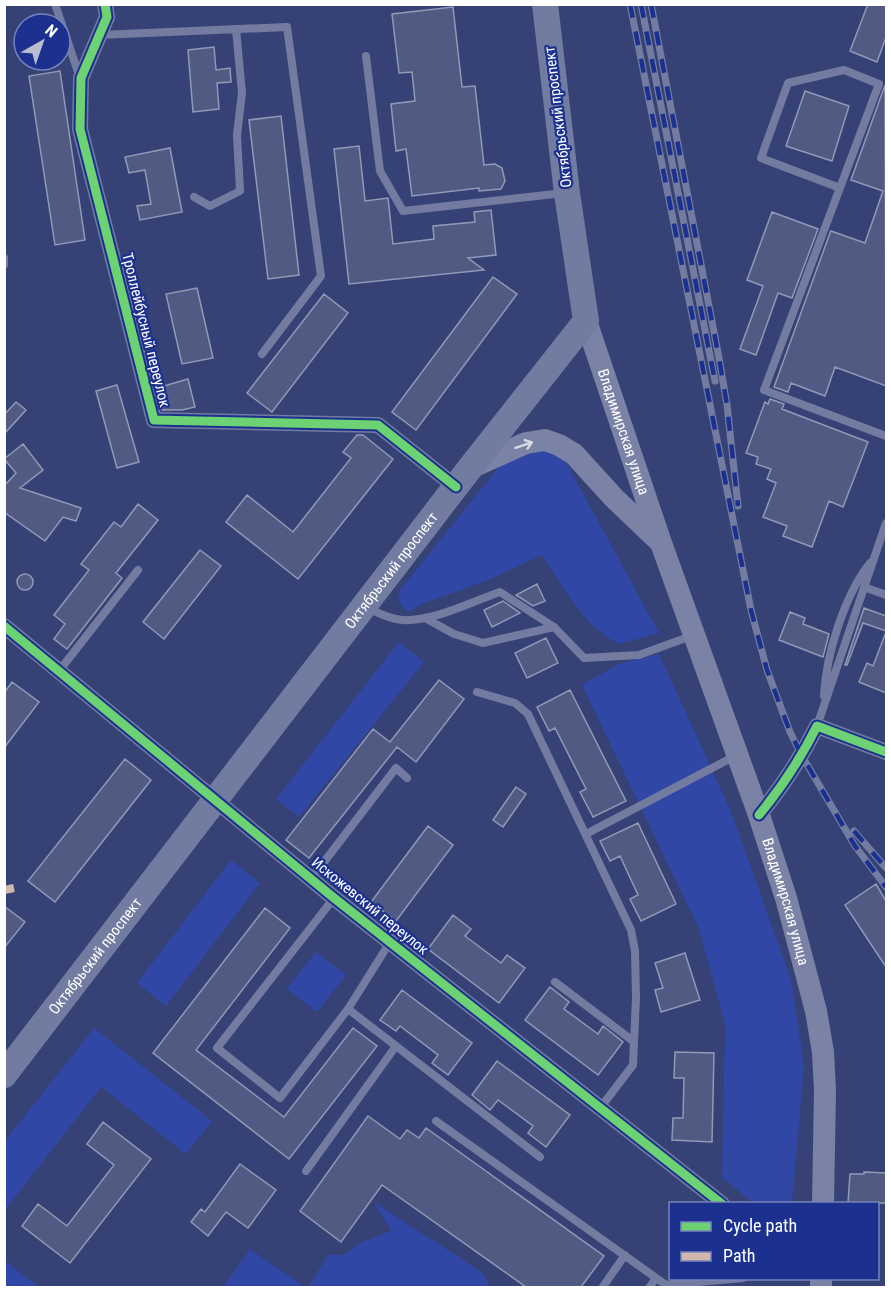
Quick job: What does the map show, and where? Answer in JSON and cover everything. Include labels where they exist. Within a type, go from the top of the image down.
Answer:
[{"type":"main road","name":"Октябрьский проспект","points":[[4,1075],[463,477],[586,321],[567,192],[545,4]]},
{"type":"main road","name":"Владимирская улица","points":[[586,321],[661,543],[759,815],[789,908],[816,1011],[821,1041],[825,1091],[823,1202]]},
{"type":"main road","name":"Владимирская улица","points":[[463,477],[526,443],[545,440],[574,454],[614,498],[661,543]]},
{"type":"street","name":"Троллейбусный переулок","points":[[105,4],[107,17],[81,78],[80,129],[154,420],[378,425],[463,477]]},
{"type":"street","name":"Искожевский переулок","points":[[4,626],[334,898],[721,1202]]},
{"type":"street","points":[[759,815],[783,786],[818,726],[886,752]]},
{"type":"lane","points":[[55,4],[81,78]]},
{"type":"lane","points":[[99,35],[287,27],[321,276],[262,354]]},
{"type":"lane","points":[[194,197],[210,206],[240,191],[237,135],[242,93],[236,29]]},
{"type":"lane","points":[[366,56],[380,171],[404,211],[567,192]]},
{"type":"lane","points":[[840,188],[761,158],[788,83],[844,70],[879,84],[840,188],[764,390],[886,436]]},
{"type":"lane","points":[[4,258],[4,265]]},
{"type":"lane","points":[[818,726],[886,523]]},
{"type":"lane","points":[[824,708],[826,670],[832,647],[851,592],[858,578],[874,558]]},
{"type":"lane","points":[[59,671],[138,570]]},
{"type":"lane","points":[[864,587],[886,595]]},
{"type":"lane","points":[[364,607],[401,620],[425,618],[500,592],[554,627],[584,658],[639,655],[695,635]]},
{"type":"lane","points":[[425,618],[454,634],[483,643],[554,627]]},
{"type":"lane","points":[[477,692],[515,703],[528,714],[631,930],[636,951],[633,1065],[601,1107]]},
{"type":"lane","points":[[586,834],[737,755]]},
{"type":"lane","points":[[311,879],[396,768],[407,778]]},
{"type":"lane","points":[[334,898],[217,1048],[280,1098],[348,1009],[390,942]]},
{"type":"lane","points":[[555,982],[633,1041]]},
{"type":"lane","points":[[348,1009],[540,1157]]},
{"type":"lane","points":[[306,1172],[396,1046]]},
{"type":"lane","points":[[436,1121],[666,1285],[721,1280]]},
{"type":"lane","points":[[602,1287],[625,1256]]},
{"type":"lane","points":[[649,1287],[656,1278]]},
{"type":"shaded area","points":[[542,450],[557,455],[567,464],[659,633],[619,644],[607,637],[575,605],[542,555],[489,580],[421,604],[410,612],[398,601],[400,590],[499,467],[513,456]]},
{"type":"shaded area","points":[[399,642],[424,662],[299,817],[276,799]]},
{"type":"shaded area","points":[[659,654],[730,809],[791,979],[804,1066],[792,1202],[753,1202],[722,1178],[725,1024],[699,929],[582,685],[618,664]]},
{"type":"shaded area","points":[[231,860],[260,883],[166,1006],[137,983]]},
{"type":"shaded area","points":[[316,952],[346,975],[317,1012],[287,989]]},
{"type":"shaded area","points":[[94,1028],[212,1121],[186,1154],[101,1087],[5,1210],[5,1141]]},
{"type":"shaded area","points":[[374,1202],[483,1273],[490,1287],[308,1287],[328,1255],[344,1255],[362,1242],[391,1231]]},
{"type":"shaded area","points":[[250,1249],[304,1286],[223,1287]]},
{"type":"shaded area","points":[[5,1261],[39,1287],[5,1287]]},
{"type":"building","points":[[868,4],[886,4],[886,37],[877,62],[850,51]]},
{"type":"building","points":[[453,7],[462,87],[475,86],[484,165],[495,164],[502,168],[505,181],[501,189],[479,191],[479,188],[412,196],[406,149],[396,151],[391,104],[415,101],[412,72],[399,73],[392,14]]},
{"type":"building","points":[[214,47],[216,70],[230,68],[231,82],[217,83],[219,109],[193,112],[188,50]]},
{"type":"building","points":[[60,72],[85,240],[55,245],[29,76]]},
{"type":"building","points":[[885,85],[886,386],[835,367],[825,396],[791,383],[788,392],[774,387],[830,233],[831,231],[865,243],[883,191],[851,180]]},
{"type":"building","points":[[805,91],[849,106],[832,161],[786,146]]},
{"type":"building","points":[[281,116],[299,275],[268,279],[249,120]]},
{"type":"building","points":[[359,146],[365,201],[388,198],[393,244],[434,239],[433,226],[475,222],[474,212],[491,210],[496,255],[468,258],[484,270],[349,284],[334,149]]},
{"type":"building","points":[[170,148],[182,212],[140,220],[137,206],[151,204],[145,170],[129,173],[125,157]]},
{"type":"building","points":[[772,212],[818,229],[792,298],[778,293],[756,355],[740,349],[763,286],[747,280]]},
{"type":"building","points":[[493,277],[517,294],[416,430],[392,412]]},
{"type":"building","points":[[197,288],[213,358],[182,364],[166,294]]},
{"type":"building","points":[[324,294],[348,313],[272,412],[247,393]]},
{"type":"building","points":[[188,379],[195,407],[182,410],[162,410],[157,388]]},
{"type":"building","points":[[117,385],[139,462],[117,468],[96,391]]},
{"type":"building","points":[[770,399],[784,404],[782,409],[868,442],[843,507],[829,501],[812,547],[783,536],[787,526],[763,517],[776,483],[767,479],[771,469],[756,464],[758,457],[746,453],[765,402],[768,404]]},
{"type":"building","points":[[16,402],[26,410],[4,434],[4,415]]},
{"type":"building","points":[[357,435],[363,435],[393,459],[298,579],[226,522],[247,495],[293,532],[351,458],[343,452]]},
{"type":"building","points":[[23,444],[43,470],[20,488],[81,508],[76,521],[63,517],[45,541],[4,512],[4,483],[7,483],[16,473],[4,459]]},
{"type":"building","points":[[138,504],[158,520],[116,573],[122,578],[67,649],[54,639],[65,624],[54,615],[89,570],[81,564],[114,522],[121,527]]},
{"type":"building","points":[[200,550],[221,566],[164,639],[143,622]]},
{"type":"building","points":[[22,574],[28,574],[33,582],[31,588],[22,590],[17,585],[17,579]]},
{"type":"building","points":[[537,584],[545,601],[533,606],[516,595]]},
{"type":"building","points":[[503,601],[520,613],[492,627],[484,610]]},
{"type":"building","points":[[864,608],[886,616],[886,631],[863,623],[847,665],[845,665]]},
{"type":"building","points":[[790,612],[805,618],[803,624],[829,634],[823,657],[779,640]]},
{"type":"building","points":[[886,632],[886,693],[859,682],[867,663],[873,666]]},
{"type":"building","points":[[546,638],[558,663],[527,678],[515,653]]},
{"type":"building","points":[[439,680],[464,699],[416,762],[397,747],[309,858],[286,840],[373,729],[390,742]]},
{"type":"building","points":[[12,682],[39,702],[4,748],[4,693]]},
{"type":"building","points":[[570,690],[626,801],[593,817],[580,792],[586,789],[555,728],[549,731],[537,707]]},
{"type":"building","points":[[125,759],[151,780],[55,902],[28,881]]},
{"type":"building","points":[[516,787],[526,794],[503,827],[493,820]]},
{"type":"building","points":[[638,823],[676,904],[641,921],[630,899],[638,895],[620,856],[610,861],[600,841]]},
{"type":"building","points":[[428,826],[453,845],[396,921],[371,902]]},
{"type":"building","points":[[876,884],[886,901],[886,967],[845,905]]},
{"type":"building","points":[[4,906],[25,922],[4,948]]},
{"type":"building","points":[[265,908],[290,928],[196,1050],[284,1117],[353,1028],[377,1046],[289,1159],[153,1053]]},
{"type":"building","points":[[453,915],[471,929],[465,936],[501,963],[507,955],[525,968],[499,1003],[428,949]]},
{"type":"building","points":[[685,953],[700,1000],[661,1012],[655,990],[663,988],[655,963]]},
{"type":"building","points":[[550,987],[569,1002],[564,1009],[598,1034],[603,1026],[623,1042],[598,1075],[525,1020]]},
{"type":"building","points":[[402,990],[472,1043],[448,1075],[432,1063],[438,1055],[400,1026],[396,1031],[380,1020]]},
{"type":"building","points":[[675,1052],[714,1053],[712,1142],[672,1140],[673,1118],[683,1118],[684,1078],[674,1078]]},
{"type":"building","points":[[497,1061],[570,1115],[546,1147],[528,1133],[533,1126],[498,1100],[490,1110],[472,1095]]},
{"type":"building","points":[[368,1116],[400,1139],[407,1130],[419,1138],[426,1128],[604,1256],[581,1287],[526,1287],[382,1185],[341,1242],[300,1211]]},
{"type":"building","points":[[103,1122],[151,1159],[70,1263],[22,1226],[38,1204],[67,1226],[114,1165],[87,1144]]},
{"type":"building","points":[[240,1164],[276,1190],[248,1228],[226,1212],[208,1236],[191,1222],[201,1209],[205,1212]]},
{"type":"building","points":[[864,1172],[886,1173],[886,1203],[848,1202],[850,1174],[864,1174]]},
{"type":"railway","points":[[630,4],[751,610],[767,670],[790,732],[802,756],[855,846],[886,887]]},
{"type":"railway","points":[[641,4],[715,381]]},
{"type":"railway","points":[[651,4],[719,358],[727,405],[738,506]]},
{"type":"railway","points":[[854,831],[886,868]]},
{"type":"marked path","points":[[4,890],[14,888]]},
{"type":"cycle path","points":[[105,4],[107,17],[81,78],[80,129],[154,420],[378,425],[456,487]]},
{"type":"cycle path","points":[[4,626],[334,898],[719,1202]]},
{"type":"cycle path","points":[[759,815],[791,772],[817,726],[886,752]]}]
